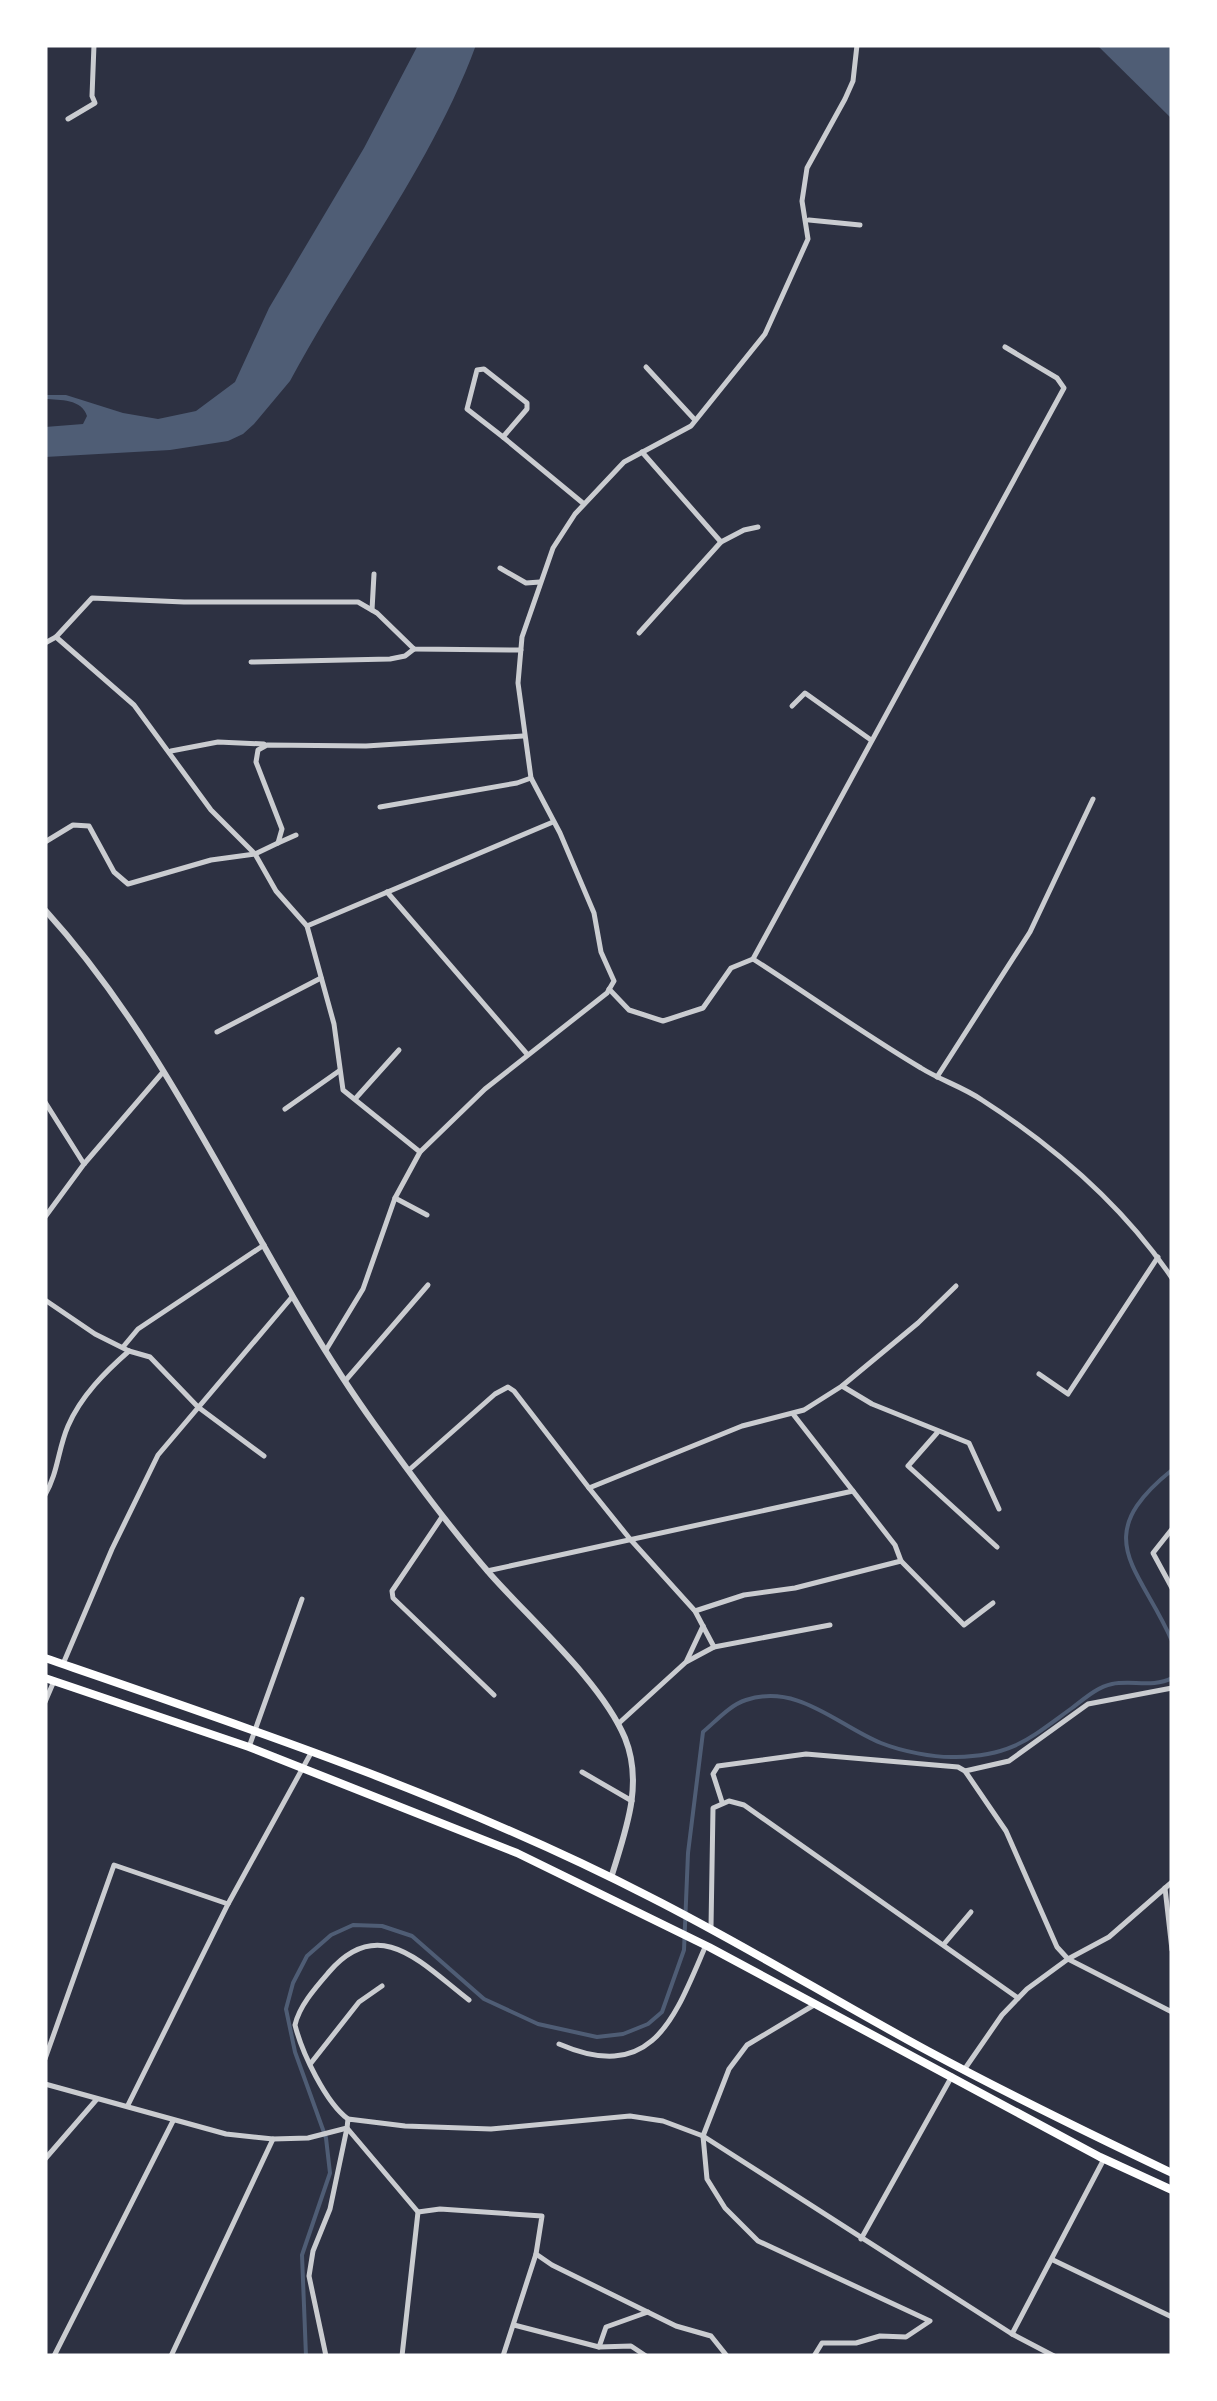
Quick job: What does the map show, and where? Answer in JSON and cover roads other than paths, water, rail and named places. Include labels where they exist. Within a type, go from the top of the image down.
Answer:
[{"type":"main road","points":[[45,1658],[436,1801],[610,1878],[711,1928],[964,2070],[1172,2173]]},
{"type":"main road","points":[[50,1679],[250,1747],[500,1846],[654,1919],[818,2003],[1104,2159],[1172,2190]]},
{"type":"street","points":[[68,119],[95,103],[94,45]]},
{"type":"street","points":[[326,1350],[364,1290],[395,1198],[420,1152],[484,1090],[614,981],[601,952],[594,912],[530,778],[518,683],[521,650],[553,548],[584,504],[624,462],[691,426],[764,334],[808,239],[802,201],[807,168],[846,100],[853,81],[857,45]]},
{"type":"street","points":[[807,220],[860,225]]},
{"type":"street","points":[[609,988],[629,1010],[663,1021],[704,1008],[732,968],[753,959],[1064,388],[1057,378],[1005,346]]},
{"type":"street","points":[[646,367],[695,420]]},
{"type":"street","points":[[503,437],[528,409],[527,403],[491,371],[477,370],[467,409],[584,504]]},
{"type":"street","points":[[642,452],[721,542]]},
{"type":"street","points":[[639,632],[721,542],[758,526]]},
{"type":"street","points":[[500,568],[526,583],[540,582]]},
{"type":"street","points":[[372,610],[374,574]]},
{"type":"street","points":[[45,642],[56,637],[92,598],[184,602],[330,600],[358,602],[372,610],[414,649]]},
{"type":"street","points":[[56,637],[134,705],[211,810],[254,854],[276,891],[307,926],[334,1024],[343,1090],[420,1152]]},
{"type":"street","points":[[251,662],[390,659],[414,649],[521,650]]},
{"type":"street","points":[[792,706],[805,693],[871,740]]},
{"type":"street","points":[[169,751],[218,742],[366,746],[523,736]]},
{"type":"street","points":[[267,744],[258,750],[256,762],[282,829],[278,844]]},
{"type":"street","points":[[380,807],[517,784],[530,778]]},
{"type":"street","points":[[271,799],[279,795]]},
{"type":"street","points":[[938,1077],[1030,932],[1094,799]]},
{"type":"street","points":[[307,926],[553,822]]},
{"type":"street","points":[[45,842],[73,826],[89,826],[114,872],[128,884],[211,860],[254,854],[296,835]]},
{"type":"street","points":[[387,892],[527,1054]]},
{"type":"street","points":[[45,910],[110,990],[163,1072],[345,1381],[488,1571],[592,1687],[618,1724],[634,1768],[632,1801],[610,1878]]},
{"type":"street","points":[[753,959],[938,1077],[980,1098],[1048,1148],[1090,1182],[1172,1278]]},
{"type":"street","points":[[217,1032],[321,978]]},
{"type":"street","points":[[355,1099],[400,1050]]},
{"type":"street","points":[[285,1110],[340,1071]]},
{"type":"street","points":[[45,1217],[84,1164],[163,1072]]},
{"type":"street","points":[[45,1102],[84,1164]]},
{"type":"street","points":[[395,1198],[426,1215]]},
{"type":"street","points":[[45,1495],[58,1470],[67,1428],[89,1390],[126,1349],[138,1329],[264,1245]]},
{"type":"street","points":[[1039,1374],[1068,1394],[1158,1257]]},
{"type":"street","points":[[345,1381],[428,1286]]},
{"type":"street","points":[[589,1488],[742,1426],[793,1414],[842,1386],[956,1286]]},
{"type":"street","points":[[63,1664],[112,1549],[158,1456],[294,1296]]},
{"type":"street","points":[[45,1300],[94,1334],[150,1357],[198,1407],[264,1456]]},
{"type":"street","points":[[842,1386],[872,1404],[969,1443],[998,1509]]},
{"type":"street","points":[[409,1470],[508,1387],[630,1539],[695,1611],[714,1647]]},
{"type":"street","points":[[793,1414],[895,1545],[901,1561],[964,1625],[993,1603]]},
{"type":"street","points":[[937,1432],[908,1466],[996,1548]]},
{"type":"street","points":[[488,1571],[853,1492]]},
{"type":"street","points":[[444,1514],[392,1591],[393,1598],[494,1694]]},
{"type":"street","points":[[1172,1530],[1153,1553],[1172,1588]]},
{"type":"street","points":[[695,1611],[744,1595],[794,1588],[901,1561]]},
{"type":"street","points":[[250,1747],[302,1598]]},
{"type":"street","points":[[618,1724],[686,1662],[714,1647],[830,1625]]},
{"type":"street","points":[[686,1662],[703,1626]]},
{"type":"street","points":[[45,1702],[50,1679]]},
{"type":"street","points":[[965,1771],[1009,1761],[1088,1704],[1172,1688]]},
{"type":"street","points":[[127,2106],[228,1904],[312,1754]]},
{"type":"street","points":[[722,1802],[713,1774],[718,1766],[777,1756],[834,1755],[958,1767],[965,1771],[1006,1831],[1057,1947],[1068,1959],[1172,2012]]},
{"type":"street","points":[[582,1772],[632,1801]]},
{"type":"street","points":[[711,1928],[714,1808],[722,1802],[744,1805],[1018,1998]]},
{"type":"street","points":[[45,2059],[114,1864],[228,1904]]},
{"type":"street","points":[[964,2070],[1018,1998],[1068,1959],[1109,1937],[1172,1882]]},
{"type":"street","points":[[1165,1888],[1172,1950]]},
{"type":"street","points":[[944,1946],[970,1912]]},
{"type":"street","points":[[402,2356],[418,2212],[326,2094],[297,2034],[297,2016],[345,1956],[380,1943],[398,1948],[469,2000]]},
{"type":"street","points":[[559,2044],[598,2056],[636,2051],[648,2044],[673,2021],[706,1946]]},
{"type":"street","points":[[311,2064],[359,2002],[382,1986]]},
{"type":"street","points":[[814,2356],[822,2343],[906,2337],[930,2321],[758,2241],[724,2208],[707,2179],[703,2136],[729,2069],[747,2045],[818,2003]]},
{"type":"street","points":[[862,2240],[952,2076]]},
{"type":"street","points":[[45,2084],[173,2121],[273,2140],[308,2138],[348,2124],[490,2129],[630,2116],[663,2121],[703,2136],[862,2240],[1054,2356]]},
{"type":"street","points":[[45,2159],[96,2099]]},
{"type":"street","points":[[54,2356],[173,2121]]},
{"type":"street","points":[[326,2356],[309,2276],[313,2250],[330,2209],[348,2124]]},
{"type":"street","points":[[171,2356],[273,2140]]},
{"type":"street","points":[[1012,2334],[1104,2159]]},
{"type":"street","points":[[418,2212],[440,2209],[542,2216],[536,2254],[503,2356]]},
{"type":"street","points":[[536,2254],[552,2266],[676,2326],[711,2336],[728,2356]]},
{"type":"street","points":[[1053,2260],[1172,2317]]},
{"type":"street","points":[[599,2347],[606,2327],[648,2312]]},
{"type":"street","points":[[514,2325],[599,2347],[632,2346],[646,2356]]},
{"type":"water","points":[[418,45],[476,45],[414,175],[290,381],[254,424],[228,441],[170,450],[45,457],[45,427],[83,424],[87,416],[75,403],[45,399],[45,395],[66,395],[123,413],[158,419],[196,411],[235,382],[269,308],[364,148]]},
{"type":"water","points":[[1097,45],[1172,45],[1172,119]]},
{"type":"waterway","points":[[1172,1470],[1146,1494],[1132,1515],[1126,1534],[1136,1572],[1172,1641]]},
{"type":"waterway","points":[[306,2356],[302,2255],[330,2173],[326,2138],[295,2052],[286,2009],[293,1983],[307,1956],[331,1935],[353,1925],[382,1926],[412,1936],[484,1999],[538,2024],[597,2037],[623,2034],[648,2024],[662,2012],[684,1950],[688,1853],[703,1732],[734,1706],[765,1696],[783,1697],[816,1708],[898,1749],[938,1756],[975,1756],[1019,1744],[1106,1686],[1157,1683],[1172,1678]]}]
